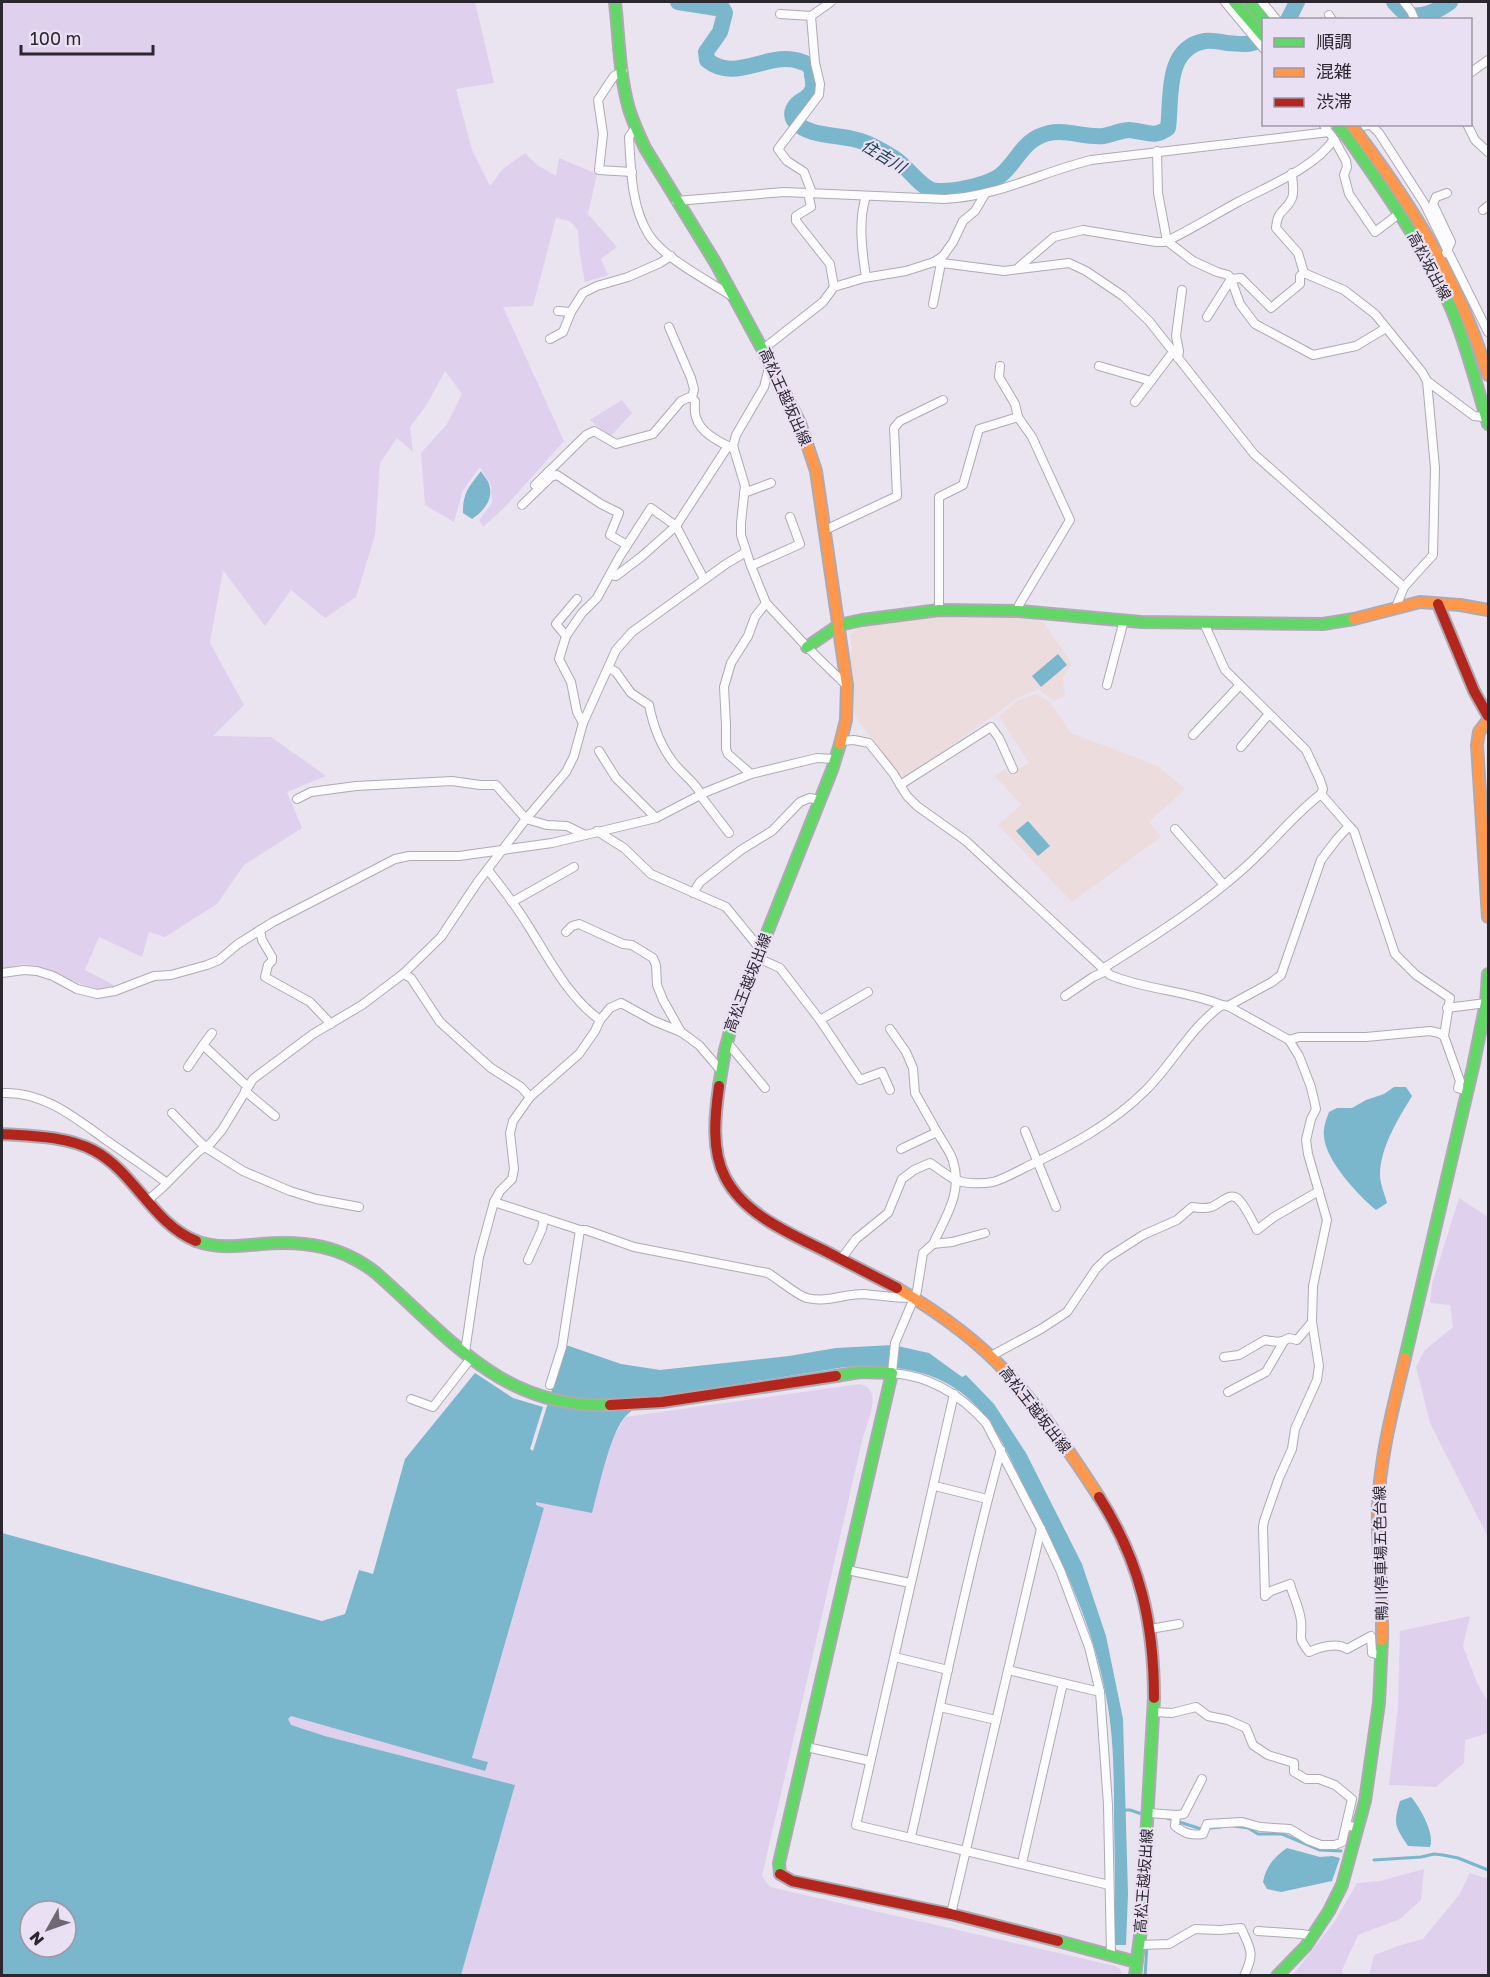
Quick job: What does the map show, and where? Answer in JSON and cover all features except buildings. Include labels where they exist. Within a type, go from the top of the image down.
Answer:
[{"type":"main road","name":"高松王越坂出線","points":[[615,2],[630,109],[645,148],[771,362],[800,423],[816,471],[847,685],[846,720],[835,759],[735,1012],[726,1041],[715,1144],[718,1162],[725,1178],[736,1193],[772,1224],[913,1298],[961,1331],[991,1356],[1016,1382],[1037,1409],[1103,1501],[1129,1552],[1142,1591],[1153,1641],[1154,1712],[1135,1976]]},
{"type":"main road","points":[[1234,2],[1252,6],[1262,19]]},
{"type":"main road","points":[[1252,6],[1262,34]]},
{"type":"main road","name":"高松坂出線","points":[[1352,126],[1397,186],[1444,256],[1470,321],[1488,375]]},
{"type":"main road","name":"高松坂出線","points":[[1333,132],[1347,137],[1400,213],[1431,265],[1475,372],[1487,419]]},
{"type":"main road","points":[[807,647],[839,625],[939,610],[1019,611],[1124,620],[1204,623],[1323,624],[1351,620],[1420,602],[1488,610]]},
{"type":"main road","points":[[1438,604],[1474,691],[1488,718],[1479,732],[1476,745],[1488,916]]},
{"type":"main road","name":"鴨川停車場五色台線","points":[[1277,1976],[1313,1936],[1329,1911],[1342,1885],[1365,1801],[1379,1703],[1382,1656],[1383,1610],[1378,1508],[1383,1451],[1467,1091],[1486,1003],[1488,974]]},
{"type":"main road","points":[[2,1134],[63,1141],[88,1148],[102,1155],[117,1167],[166,1222],[201,1243],[229,1246],[305,1244],[342,1252],[374,1271],[471,1358],[490,1372],[521,1390],[562,1402],[598,1407],[662,1402],[860,1372],[892,1370],[779,1863],[780,1875],[792,1881],[951,1914],[1136,1962]]},
{"type":"street","points":[[780,14],[811,16],[831,2]]},
{"type":"street","points":[[1225,2],[1262,48]]},
{"type":"street","points":[[1404,2],[1414,18]]},
{"type":"street","points":[[1252,6],[1273,18]]},
{"type":"street","points":[[811,16],[815,63],[820,84],[819,95],[778,149],[787,161],[804,172],[811,207],[796,216],[796,221],[830,264],[834,287]]},
{"type":"street","points":[[1472,72],[1488,60]]},
{"type":"street","points":[[623,71],[614,76],[598,100],[603,134],[599,170],[632,172]]},
{"type":"street","points":[[676,201],[749,194],[810,193],[945,199],[985,194],[1081,162],[1333,132],[1366,126]]},
{"type":"street","points":[[1372,126],[1424,203],[1444,256],[1474,299],[1488,332]]},
{"type":"street","points":[[1468,126],[1475,140],[1488,152]]},
{"type":"street","points":[[636,127],[629,137],[636,204],[650,237],[671,256],[734,297]]},
{"type":"street","points":[[1018,268],[1054,237],[1083,230],[1156,242],[1167,241],[1292,173],[1318,156],[1328,148],[1333,132]]},
{"type":"street","points":[[1333,132],[1346,161],[1347,167],[1344,175],[1349,194],[1375,232],[1400,213]]},
{"type":"street","points":[[1157,152],[1158,193],[1167,241],[1193,261],[1228,275],[1232,279],[1240,304],[1256,324],[1313,355],[1356,346],[1386,328]]},
{"type":"street","points":[[1292,173],[1292,198],[1278,215],[1276,228],[1298,253],[1304,273]]},
{"type":"street","points":[[1444,256],[1451,242],[1433,204],[1436,197],[1447,193]]},
{"type":"street","points":[[933,304],[938,262],[953,242],[963,220],[975,211],[985,194]]},
{"type":"street","points":[[866,196],[861,229],[866,277]]},
{"type":"street","points":[[550,339],[563,332],[571,312],[583,293],[639,272],[671,256]]},
{"type":"street","points":[[763,349],[823,302],[834,287],[866,277],[906,271],[938,262],[1004,271],[1069,263],[1086,271],[1123,296],[1149,321],[1254,453],[1404,587]]},
{"type":"street","points":[[1232,279],[1241,278],[1270,308],[1300,284],[1300,276],[1304,273]]},
{"type":"street","points":[[1304,273],[1344,290],[1375,314],[1427,381],[1435,468],[1433,555],[1404,587],[1396,607]]},
{"type":"street","points":[[1207,317],[1232,279]]},
{"type":"street","points":[[1135,402],[1179,351],[1176,336],[1182,290]]},
{"type":"street","points":[[558,311],[571,312]]},
{"type":"street","points":[[669,327],[694,389],[692,398],[696,418],[706,433],[731,448],[743,476],[741,523],[746,552],[766,603],[847,685]]},
{"type":"street","points":[[610,575],[616,576],[676,526],[731,448],[764,387],[771,362]]},
{"type":"street","points":[[1000,366],[999,377],[1015,404],[1018,417],[1032,436],[1070,520],[1019,605],[1019,611]]},
{"type":"street","points":[[1099,366],[1151,381]]},
{"type":"street","points":[[1427,381],[1474,416],[1487,419]]},
{"type":"street","points":[[522,505],[586,435],[594,431],[616,444],[653,434],[681,401],[692,398]]},
{"type":"street","points":[[825,530],[897,496],[894,428],[900,421],[943,400]]},
{"type":"street","points":[[939,610],[939,497],[963,485],[980,429],[1018,417]]},
{"type":"street","points":[[535,485],[551,474],[557,475],[619,513],[610,536],[627,545]]},
{"type":"street","points":[[744,493],[771,483]]},
{"type":"street","points":[[583,723],[577,712],[571,682],[559,659],[566,636],[582,613],[597,598],[651,508],[676,526],[704,579]]},
{"type":"street","points":[[751,566],[800,544],[790,517]]},
{"type":"street","points":[[147,1201],[222,1130],[253,1079],[313,1034],[362,1005],[403,974],[441,937],[477,883],[526,819],[566,772],[574,756],[583,723],[616,650],[632,632],[704,579],[746,552]]},
{"type":"street","points":[[566,636],[556,624],[577,599]]},
{"type":"street","points":[[751,774],[728,754],[726,749],[724,687],[731,663],[748,636],[755,616],[766,603]]},
{"type":"street","points":[[1107,685],[1124,620]]},
{"type":"street","points":[[1065,996],[1188,913],[1224,885],[1321,794],[1323,789],[1306,750],[1225,670],[1204,623]]},
{"type":"street","points":[[609,668],[616,672],[631,693],[649,705],[658,737],[673,762],[696,785],[729,833]]},
{"type":"street","points":[[1193,735],[1240,685]]},
{"type":"street","points":[[1241,747],[1269,714]]},
{"type":"street","points":[[900,785],[991,727],[999,738],[1013,769]]},
{"type":"street","points":[[841,741],[854,740],[869,743],[917,806],[973,847],[1110,975],[1126,981],[1202,997],[1225,1006],[1289,1040],[1299,1056],[1311,1087],[1316,1109],[1306,1140],[1327,1220],[1313,1286],[1312,1322],[1319,1366],[1317,1380],[1295,1429],[1292,1449],[1264,1521],[1265,1596],[1271,1591],[1290,1584],[1302,1622],[1301,1642],[1309,1652],[1331,1645],[1341,1645],[1347,1649],[1371,1636],[1372,1653],[1382,1656]]},
{"type":"street","points":[[599,751],[616,778],[656,818]]},
{"type":"street","points":[[2,973],[37,971],[53,976],[76,989],[97,994],[115,991],[154,976],[171,975],[219,960],[260,930],[395,859],[409,856],[459,856],[552,843],[656,818],[701,795],[751,774],[817,758],[835,759]]},
{"type":"street","points":[[297,799],[311,792],[356,786],[452,781],[490,784],[496,785],[526,819],[547,825],[567,826],[585,835]]},
{"type":"street","points":[[1321,794],[1354,831],[1395,954],[1416,975],[1450,998],[1444,1036],[1460,1081],[1458,1088],[1467,1091]]},
{"type":"street","points":[[693,893],[700,882],[741,850],[772,831],[800,802],[810,798],[820,800]]},
{"type":"street","points":[[841,1259],[856,1239],[888,1213],[902,1179],[909,1173],[930,1163],[957,1181],[992,1182],[1037,1162],[1088,1135],[1116,1116],[1145,1091],[1194,1030],[1209,1015],[1281,975],[1321,860],[1349,826]]},
{"type":"street","points":[[1175,829],[1224,885]]},
{"type":"street","points":[[597,831],[624,848],[651,874],[726,907],[759,954],[780,968],[820,1020],[860,1080],[882,1072],[890,1090]]},
{"type":"street","points":[[512,902],[574,867]]},
{"type":"street","points":[[488,870],[512,902],[558,973],[590,1013],[600,1020]]},
{"type":"street","points":[[566,932],[572,926],[579,924],[623,944],[632,945],[653,958],[656,965],[657,985],[681,1032]]},
{"type":"street","points":[[260,930],[262,940],[272,957],[265,977],[310,1002],[331,1024]]},
{"type":"street","points":[[403,974],[411,978],[440,1022],[491,1068],[520,1087],[530,1097]]},
{"type":"street","points":[[820,1020],[868,992]]},
{"type":"street","points":[[411,1399],[434,1407],[471,1358],[479,1257],[494,1202],[500,1191],[512,1179],[514,1169],[510,1132],[513,1121],[530,1097],[579,1054],[610,1008],[621,1003],[654,1021],[681,1032],[699,1046],[722,1072]]},
{"type":"street","points":[[1447,1008],[1486,1003]]},
{"type":"street","points":[[890,1029],[906,1052],[913,1068],[915,1093],[953,1160],[957,1181],[956,1195],[951,1207],[933,1244],[923,1253],[917,1291],[895,1343],[892,1370],[933,1382],[954,1394],[986,1423],[1041,1528],[1078,1616],[1089,1647],[1100,1692],[1108,1805],[1111,1954]]},
{"type":"street","points":[[1289,1040],[1299,1037],[1366,1037],[1430,1031],[1444,1036]]},
{"type":"street","points":[[188,1067],[212,1033]]},
{"type":"street","points":[[726,1041],[765,1088]]},
{"type":"street","points":[[203,1045],[275,1116]]},
{"type":"street","points":[[2,1094],[15,1093],[33,1096],[58,1106],[167,1183]]},
{"type":"street","points":[[172,1113],[205,1146],[243,1171],[290,1191],[316,1199],[359,1207]]},
{"type":"street","points":[[1024,1131],[1056,1207]]},
{"type":"street","points":[[901,1149],[937,1132]]},
{"type":"street","points":[[991,1356],[1068,1312],[1096,1269],[1107,1258],[1143,1235],[1177,1220],[1192,1207],[1209,1208],[1220,1204],[1225,1197],[1239,1198],[1257,1230],[1274,1216],[1319,1191]]},
{"type":"street","points":[[494,1202],[634,1247],[768,1274],[809,1299],[824,1300],[861,1294],[913,1298]]},
{"type":"street","points":[[528,1260],[542,1229],[544,1218]]},
{"type":"street","points":[[550,1385],[562,1347],[580,1230]]},
{"type":"street","points":[[933,1244],[952,1242],[985,1233]]},
{"type":"street","points":[[1228,1392],[1266,1372],[1284,1341],[1289,1338],[1297,1340],[1312,1322]]},
{"type":"street","points":[[1224,1356],[1239,1355],[1265,1340],[1284,1341]]},
{"type":"street","points":[[954,1394],[856,1825],[1109,1885]]},
{"type":"street","points":[[911,1837],[987,1499],[1001,1450]]},
{"type":"street","points":[[934,1486],[987,1499]]},
{"type":"street","points":[[951,1914],[1041,1528]]},
{"type":"street","points":[[847,1570],[910,1583]]},
{"type":"street","points":[[1150,1629],[1179,1624]]},
{"type":"street","points":[[895,1657],[948,1670]]},
{"type":"street","points":[[1008,1670],[1100,1692]]},
{"type":"street","points":[[1022,1863],[1063,1683]]},
{"type":"street","points":[[940,1707],[996,1720]]},
{"type":"street","points":[[1154,1712],[1172,1713],[1196,1707],[1208,1716],[1228,1720],[1246,1728],[1253,1745],[1268,1755],[1294,1763],[1294,1772],[1306,1779],[1319,1779],[1335,1785],[1352,1799],[1342,1842],[1335,1845],[1321,1845],[1290,1829],[1260,1827],[1242,1822],[1207,1824],[1203,1834],[1193,1835],[1175,1826],[1176,1815]]},
{"type":"street","points":[[807,1746],[870,1761]]},
{"type":"street","points":[[1148,1818],[1184,1814],[1202,1779]]},
{"type":"street","points":[[1346,1825],[1358,1828]]},
{"type":"street","points":[[1139,1945],[1169,1944],[1195,1929],[1241,1928],[1251,1950],[1251,1960],[1244,1976]]},
{"type":"street","points":[[1258,1931],[1313,1936]]},
{"type":"shaded area","points":[[2,2],[475,2],[494,83],[456,89],[472,150],[490,186],[502,170],[525,153],[537,165],[556,176],[559,158],[597,174],[588,214],[617,247],[601,259],[608,275],[585,282],[578,231],[570,221],[556,218],[533,306],[503,307],[564,441],[505,507],[483,527],[479,520],[492,503],[491,485],[480,467],[463,490],[454,522],[425,505],[421,453],[447,424],[462,394],[445,371],[427,404],[410,427],[413,452],[397,438],[380,463],[375,535],[356,597],[325,618],[291,590],[265,626],[223,570],[210,643],[244,705],[213,736],[271,737],[326,776],[287,792],[302,828],[244,865],[217,904],[165,937],[149,932],[142,957],[99,937],[85,970],[116,986],[96,990],[37,966],[23,964],[2,969]]},
{"type":"shaded area","points":[[622,400],[632,413],[610,437],[590,420]]},
{"type":"shaded area","points":[[938,612],[1039,616],[1072,664],[1063,677],[1065,696],[1054,701],[1038,689],[1018,698],[908,777],[898,775],[855,716],[847,652],[852,651],[850,635],[863,623]]},
{"type":"shaded area","points":[[1037,694],[1050,702],[1071,733],[1158,766],[1185,789],[1149,822],[1161,837],[1072,902],[998,825],[1021,805],[995,776],[1004,769],[1009,774],[1029,763],[999,716],[1018,700]]},
{"type":"shaded area","points":[[1459,1198],[1488,1217],[1488,1537],[1430,1423],[1416,1367],[1424,1351],[1453,1327],[1450,1305],[1430,1303],[1432,1284]]},
{"type":"shaded area","points":[[860,1384],[871,1392],[872,1406],[762,1876],[770,1887],[1115,1966],[1120,1969],[1122,1975],[461,1975],[515,1785],[325,1736],[291,1725],[287,1720],[291,1715],[472,1759],[544,1508],[536,1505],[536,1502],[614,1436],[625,1417]]},
{"type":"shaded area","points":[[1470,1616],[1463,1646],[1477,1683],[1488,1702],[1488,1733],[1465,1740],[1464,1763],[1436,1787],[1389,1785],[1398,1707],[1400,1631]]},
{"type":"shaded area","points":[[1424,1869],[1421,1900],[1400,1919],[1358,1935],[1342,1970],[1343,1975],[1293,1975],[1335,1921],[1357,1883],[1380,1881]]},
{"type":"shaded area","points":[[1470,1873],[1488,1879],[1488,1975],[1369,1975],[1374,1955],[1423,1939],[1459,1895]]},
{"type":"water","points":[[481,471],[488,482],[490,495],[484,508],[472,519],[463,513],[464,500],[470,486]]},
{"type":"water","points":[[1058,654],[1067,665],[1041,687],[1032,676]]},
{"type":"water","points":[[1028,821],[1050,846],[1038,856],[1016,831]]},
{"type":"water","points":[[1394,1087],[1406,1087],[1412,1096],[1383,1154],[1380,1178],[1387,1203],[1376,1210],[1336,1166],[1326,1145],[1324,1127],[1329,1112],[1337,1108],[1352,1108]]},
{"type":"water","points":[[566,1345],[621,1364],[660,1370],[789,1356],[836,1348],[893,1345],[929,1353],[962,1377],[966,1375],[994,1404],[1026,1453],[1082,1564],[1106,1636],[1123,1719],[1128,1894],[1126,1945],[1115,1945],[1114,1772],[1109,1711],[1093,1643],[1064,1567],[1003,1443],[991,1424],[970,1400],[939,1379],[921,1373],[865,1366],[845,1367],[656,1397],[631,1411],[619,1427],[609,1450],[592,1513],[536,1502],[536,1505],[544,1508],[472,1758],[488,1762],[485,1771],[291,1716],[288,1719],[291,1725],[325,1736],[515,1785],[461,1975],[2,1975],[2,1533],[322,1621],[345,1614],[359,1570],[373,1574],[405,1459],[475,1373],[513,1398],[543,1407],[530,1449],[533,1451]]},
{"type":"water","points":[[1411,1797],[1429,1828],[1430,1847],[1408,1846],[1396,1825],[1400,1801]]},
{"type":"water","points":[[1287,1848],[1320,1857],[1340,1858],[1332,1881],[1281,1892],[1267,1889],[1263,1882],[1266,1871],[1274,1858]]},
{"type":"waterway","name":"住吉川","points":[[678,2],[723,9],[725,13],[720,32],[706,52],[707,60],[730,69],[790,59],[807,64],[811,70],[813,88],[808,96],[793,109],[795,122],[813,132],[872,145],[899,162],[927,188],[939,191],[969,188],[996,178],[1008,168],[1027,145],[1049,133],[1062,132],[1096,136],[1126,130],[1149,134],[1163,131],[1168,128],[1173,76],[1182,53],[1205,41],[1247,44],[1262,39]]},
{"type":"waterway","name":"住吉川","points":[[1289,18],[1297,2]]},
{"type":"waterway","name":"住吉川","points":[[1394,2],[1404,12],[1415,15],[1434,11],[1450,2]]},
{"type":"waterway","points":[[1123,1810],[1145,1815]]},
{"type":"waterway","points":[[1167,1818],[1201,1829],[1221,1827]]},
{"type":"waterway","points":[[1234,1826],[1248,1828],[1258,1834],[1282,1834],[1320,1850],[1341,1851]]},
{"type":"waterway","points":[[1374,1860],[1434,1854],[1458,1858],[1488,1870]]},
{"type":"waterway","points":[[1145,1976],[1147,1946]]},
{"type":"traffic: fast","points":[[615,2],[623,82],[636,128],[645,148],[715,262],[766,356]]},
{"type":"traffic: fast","points":[[1234,2],[1262,35]]},
{"type":"traffic: fast","points":[[1249,2],[1262,18]]},
{"type":"traffic: fast","points":[[1338,126],[1347,137]]},
{"type":"traffic: fast","points":[[1347,137],[1404,221],[1441,287],[1452,310],[1472,367],[1488,424]]},
{"type":"traffic: fast","points":[[807,647],[839,625],[939,610],[1019,611],[1141,622],[1323,624],[1354,619]]},
{"type":"traffic: fast","points":[[719,1086],[725,1050],[735,1013],[832,770],[840,744]]},
{"type":"traffic: fast","points":[[1405,1358],[1473,1067],[1486,1003],[1488,974]]},
{"type":"traffic: fast","points":[[196,1241],[228,1246],[307,1244],[336,1251],[376,1273],[454,1344],[480,1365],[508,1382],[538,1395],[572,1403],[610,1405]]},
{"type":"traffic: fast","points":[[780,1874],[779,1863],[892,1373],[860,1372],[836,1376]]},
{"type":"traffic: fast","points":[[1277,1976],[1306,1946],[1329,1911],[1342,1885],[1365,1801],[1379,1703],[1382,1640]]},
{"type":"traffic: fast","points":[[1135,1976],[1141,1929],[1154,1698]]},
{"type":"traffic: fast","points":[[1058,1941],[1136,1962]]},
{"type":"traffic: slow","points":[[1352,126],[1358,134]]},
{"type":"traffic: slow","points":[[1358,134],[1399,191],[1434,248],[1464,309],[1488,375]]},
{"type":"traffic: slow","points":[[766,356],[800,423],[816,471],[847,685],[846,720],[840,744]]},
{"type":"traffic: slow","points":[[1354,619],[1420,602],[1488,610]]},
{"type":"traffic: slow","points":[[1488,720],[1479,732],[1477,745],[1488,917]]},
{"type":"traffic: slow","points":[[897,1288],[956,1327],[997,1362],[1045,1419],[1099,1497]]},
{"type":"traffic: slow","points":[[1382,1640],[1379,1488],[1388,1432],[1405,1358]]},
{"type":"traffic: jam","points":[[1438,604],[1474,691],[1488,716]]},
{"type":"traffic: jam","points":[[719,1086],[715,1120],[716,1144],[721,1167],[733,1190],[756,1213],[770,1222],[897,1288]]},
{"type":"traffic: jam","points":[[2,1134],[60,1139],[93,1150],[108,1159],[121,1171],[167,1222],[196,1241]]},
{"type":"traffic: jam","points":[[610,1405],[662,1402],[836,1376]]},
{"type":"traffic: jam","points":[[1099,1497],[1125,1545],[1142,1593],[1151,1644],[1154,1698]]},
{"type":"traffic: jam","points":[[780,1874],[792,1881],[951,1914],[1058,1941]]}]
